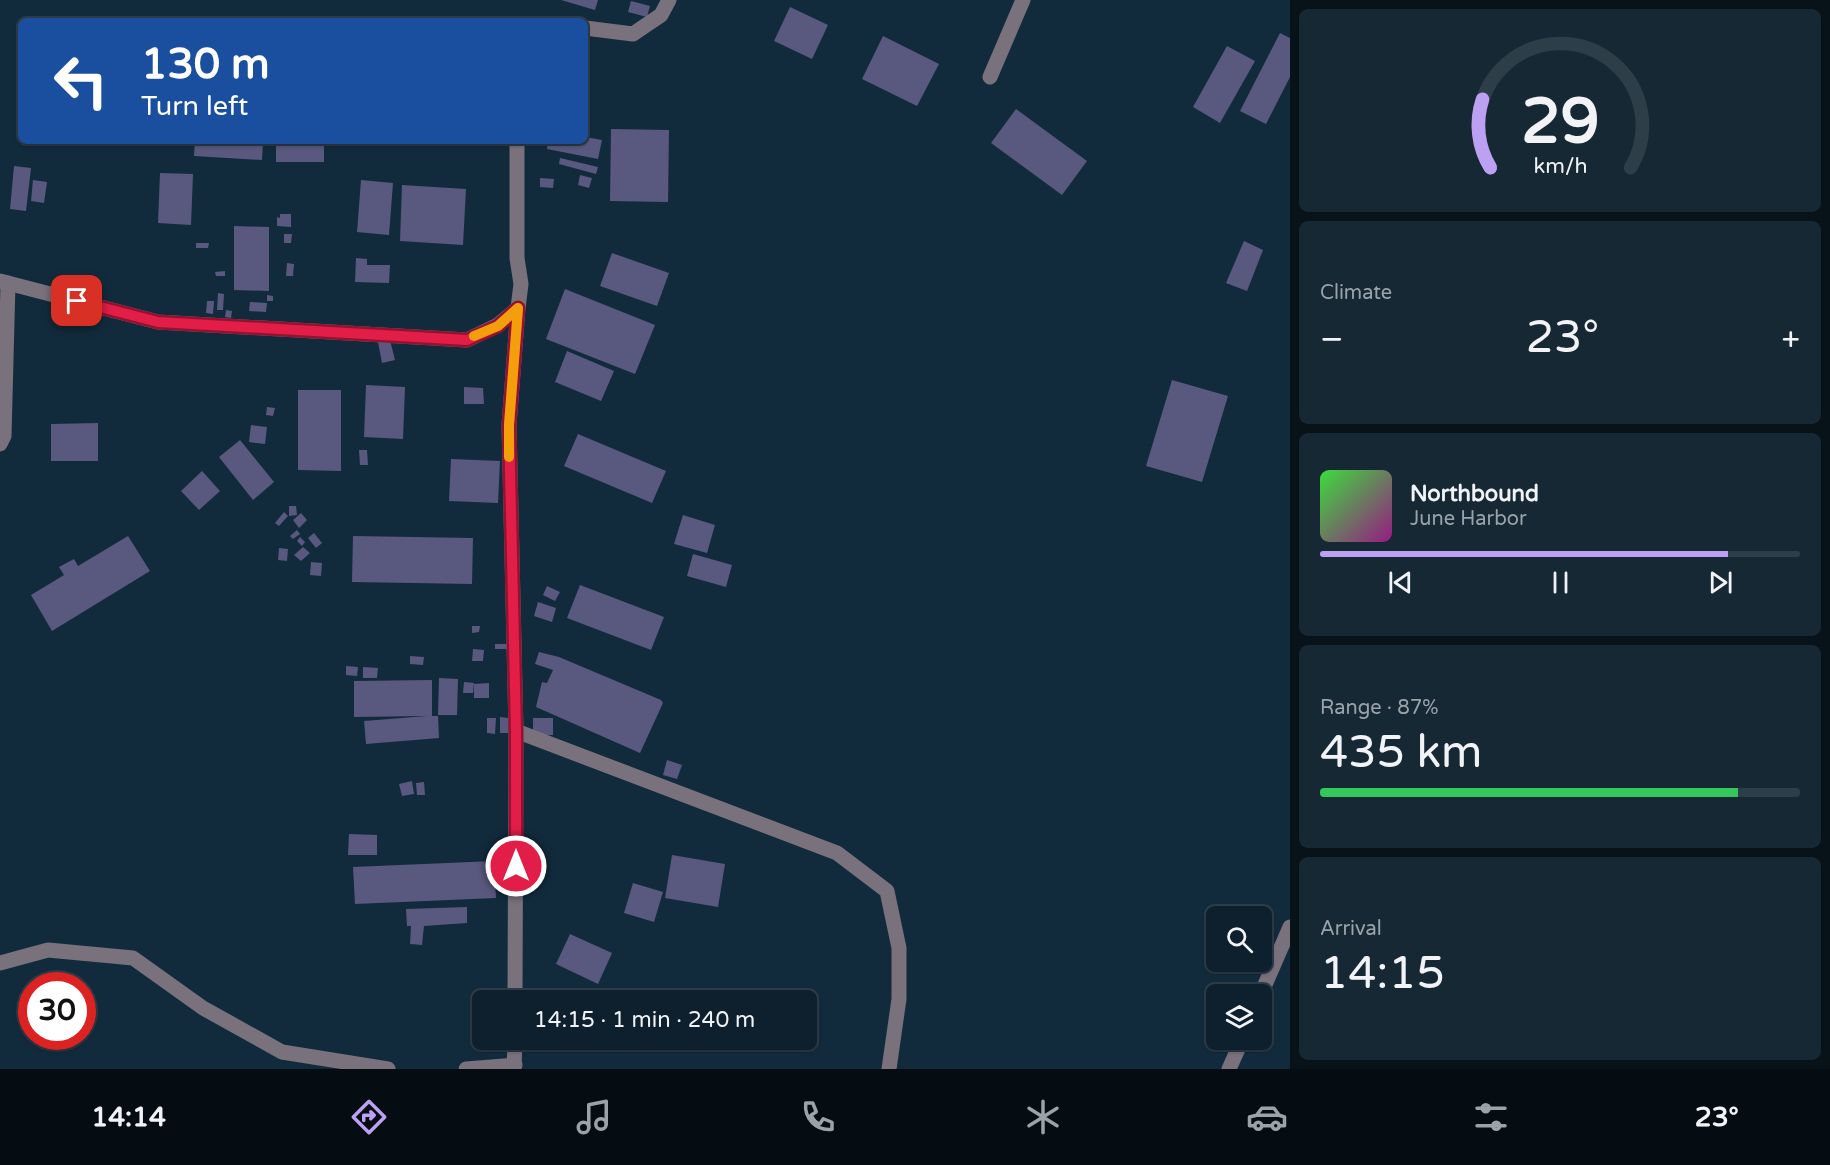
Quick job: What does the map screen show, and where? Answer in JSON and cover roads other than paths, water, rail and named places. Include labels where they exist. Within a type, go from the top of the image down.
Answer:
[{"type":"street","points":[[588,28],[633,34],[661,15],[669,0]]},
{"type":"street","points":[[990,76],[1023,0]]},
{"type":"street","points":[[515,990],[516,731],[509,425],[521,284],[517,258],[517,144]]},
{"type":"street","points":[[0,444],[3,436],[4,282],[158,322],[427,339],[467,340],[498,326],[518,308]]},
{"type":"street","points":[[516,731],[837,853],[887,891],[898,948],[899,999],[889,1069]]},
{"type":"street","points":[[1265,984],[1290,927]]},
{"type":"street","points":[[0,963],[48,950],[133,958],[203,1008],[282,1052],[388,1069]]},
{"type":"street","points":[[465,1069],[515,1067],[515,1050]]},
{"type":"street","points":[[1229,1069],[1238,1050]]}]
